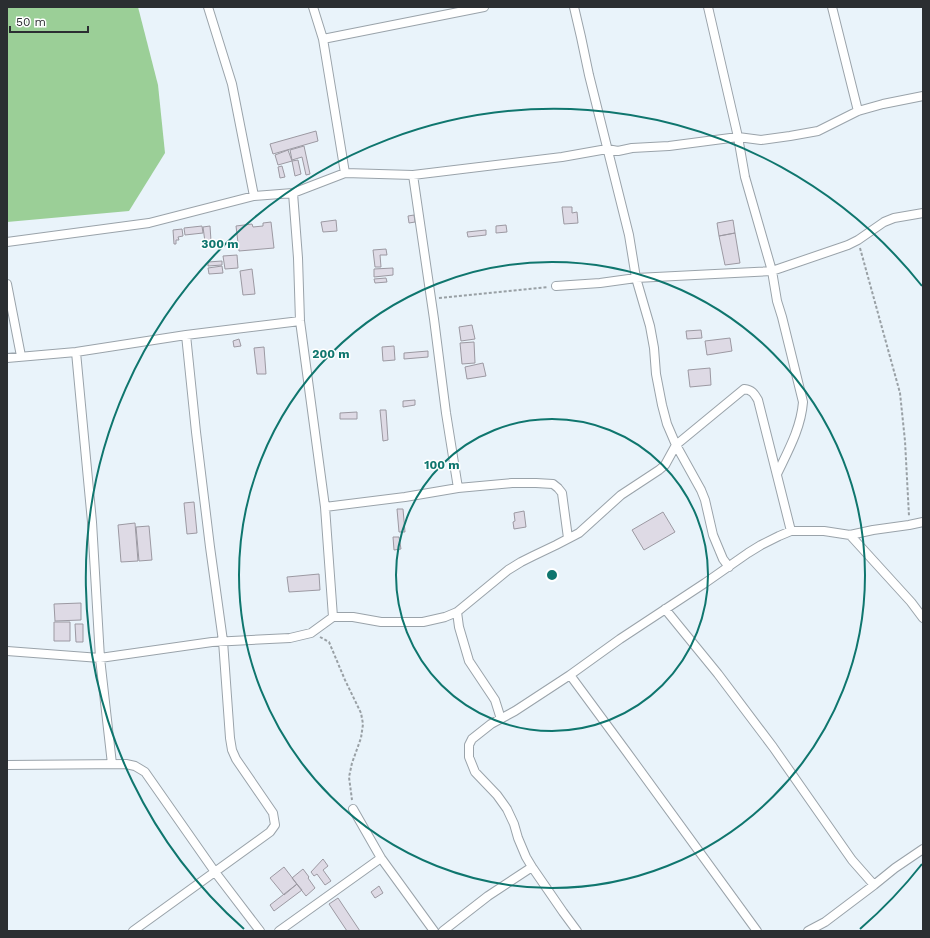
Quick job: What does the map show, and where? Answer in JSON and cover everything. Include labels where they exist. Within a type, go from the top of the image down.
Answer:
[{"type":"street","points":[[208,7],[232,84],[254,196]]},
{"type":"street","points":[[313,7],[323,39],[345,173]]},
{"type":"street","points":[[323,39],[484,7]]},
{"type":"street","points":[[574,7],[588,75],[629,235],[636,278],[650,326],[654,348],[656,374],[667,424],[676,445],[701,490],[705,500],[713,535],[723,559],[729,567]]},
{"type":"street","points":[[708,7],[738,137],[745,177],[772,271],[777,301],[803,402],[802,412],[792,444],[777,474]]},
{"type":"street","points":[[832,7],[858,111]]},
{"type":"street","points":[[7,242],[149,223],[254,196],[293,193],[345,173],[413,175],[568,156],[607,149],[618,151],[632,148],[669,146],[738,137],[761,140],[818,132],[858,111],[923,96]]},
{"type":"street","points":[[413,175],[432,299],[446,414],[458,488]]},
{"type":"street","points":[[293,193],[298,258],[300,321],[325,507],[333,617]]},
{"type":"street","points":[[556,286],[600,283],[636,278],[772,271],[848,245],[884,222],[894,218],[923,213]]},
{"type":"street","points":[[7,284],[21,356]]},
{"type":"street","points":[[7,358],[76,352],[186,335],[300,321]]},
{"type":"street","points":[[133,931],[270,832],[275,825],[273,813],[236,759],[232,750],[223,641],[210,547],[186,335]]},
{"type":"street","points":[[76,352],[91,514],[100,658],[112,764]]},
{"type":"street","points":[[7,651],[100,658],[194,644],[290,638],[311,633],[333,617],[353,617],[381,622],[423,622],[444,617],[457,612],[515,566],[579,533],[621,495],[665,465],[676,445],[744,389],[750,390],[754,393],[758,400],[791,530]]},
{"type":"street","points":[[325,507],[405,497],[458,488],[512,483],[553,484],[562,493],[568,538]]},
{"type":"street","points":[[577,931],[562,912],[526,857],[507,809],[497,795],[475,772],[469,757],[469,745],[472,739],[491,724],[515,711],[570,675],[604,650],[762,545],[791,530],[824,531],[850,535],[923,522]]},
{"type":"street","points":[[850,535],[923,618]]},
{"type":"street","points":[[665,609],[718,674],[773,747],[852,860],[874,885]]},
{"type":"street","points":[[457,612],[459,627],[469,661],[495,700],[501,719]]},
{"type":"street","points":[[570,675],[757,931]]},
{"type":"street","points":[[7,765],[126,764],[135,766],[145,772],[215,872],[260,931]]},
{"type":"street","points":[[353,809],[381,858],[434,931]]},
{"type":"street","points":[[808,931],[825,922],[895,868],[923,850]]},
{"type":"street","points":[[279,931],[381,858]]},
{"type":"street","points":[[443,931],[488,896],[532,867]]},
{"type":"path","points":[[858,240],[900,393],[905,441],[909,525]]},
{"type":"path","points":[[432,299],[556,286]]},
{"type":"path","points":[[311,633],[329,642],[361,713],[363,724],[361,738],[352,763],[350,777],[353,809]]},
{"type":"green space","points":[[7,7],[138,7],[158,85],[165,153],[129,211],[7,222]]},
{"type":"building","points":[[316,131],[318,141],[273,154],[270,144]]},
{"type":"building","points":[[304,146],[310,174],[306,175],[302,157],[292,160],[290,150]]},
{"type":"building","points":[[288,150],[292,161],[278,165],[275,155]]},
{"type":"building","points":[[298,160],[301,174],[295,176],[292,161]]},
{"type":"building","points":[[282,166],[285,177],[280,178],[278,167]]},
{"type":"building","points":[[562,207],[572,207],[572,213],[577,212],[578,223],[564,224]]},
{"type":"building","points":[[414,215],[415,222],[409,223],[408,216]]},
{"type":"building","points":[[336,220],[337,231],[323,232],[321,222]]},
{"type":"building","points":[[733,220],[735,233],[719,236],[717,223]]},
{"type":"building","points":[[271,222],[274,248],[239,251],[236,226],[252,224],[253,227],[263,226],[263,223]]},
{"type":"building","points":[[506,225],[507,232],[496,233],[496,226]]},
{"type":"building","points":[[202,226],[203,233],[185,235],[184,228]]},
{"type":"building","points":[[210,226],[211,241],[205,242],[203,227]]},
{"type":"building","points":[[182,229],[183,236],[178,237],[179,240],[176,240],[176,244],[174,244],[173,230]]},
{"type":"building","points":[[486,230],[486,235],[468,237],[467,232]]},
{"type":"building","points":[[735,233],[740,263],[725,265],[719,236]]},
{"type":"building","points":[[386,249],[387,255],[380,255],[381,267],[375,267],[373,250]]},
{"type":"building","points":[[237,255],[238,268],[225,269],[223,256]]},
{"type":"building","points":[[222,261],[222,265],[208,266],[208,262]]},
{"type":"building","points":[[222,266],[223,273],[209,274],[208,268]]},
{"type":"building","points":[[393,268],[393,275],[374,277],[374,269]]},
{"type":"building","points":[[252,269],[255,294],[243,295],[240,271]]},
{"type":"building","points":[[386,278],[387,282],[375,283],[374,279]]},
{"type":"building","points":[[472,325],[475,339],[461,341],[459,327]]},
{"type":"building","points":[[701,330],[702,338],[687,339],[686,331]]},
{"type":"building","points":[[730,338],[732,351],[707,355],[705,341]]},
{"type":"building","points":[[239,339],[241,346],[234,347],[233,341]]},
{"type":"building","points":[[474,342],[475,363],[462,364],[460,343]]},
{"type":"building","points":[[394,346],[395,360],[383,361],[382,347]]},
{"type":"building","points":[[264,347],[266,374],[257,374],[254,348]]},
{"type":"building","points":[[428,351],[428,357],[404,359],[404,353]]},
{"type":"building","points":[[483,363],[486,376],[467,379],[465,367]]},
{"type":"building","points":[[710,368],[711,385],[690,387],[688,370]]},
{"type":"building","points":[[415,400],[415,405],[403,407],[403,401]]},
{"type":"building","points":[[380,410],[386,410],[388,440],[383,441]]},
{"type":"building","points":[[357,412],[357,419],[340,419],[340,413]]},
{"type":"building","points":[[194,502],[197,533],[187,534],[184,503]]},
{"type":"building","points":[[397,509],[403,509],[405,532],[399,532]]},
{"type":"building","points":[[524,511],[526,527],[514,529],[514,513]]},
{"type":"building","points":[[663,512],[675,532],[644,550],[632,530]]},
{"type":"building","points":[[135,523],[138,561],[121,562],[118,525]]},
{"type":"building","points":[[149,526],[152,560],[139,561],[136,527]]},
{"type":"building","points":[[393,537],[399,537],[401,549],[394,550]]},
{"type":"building","points":[[319,574],[320,590],[289,592],[287,577]]},
{"type":"building","points":[[81,603],[81,620],[55,621],[54,604]]},
{"type":"building","points":[[54,622],[70,622],[70,641],[54,641]]},
{"type":"building","points":[[75,624],[83,624],[83,642],[76,642]]},
{"type":"building","points":[[323,859],[328,866],[323,870],[331,881],[325,885],[317,874],[314,876],[311,872]]},
{"type":"building","points":[[284,867],[297,884],[284,895],[270,878]]},
{"type":"building","points":[[303,869],[315,888],[306,896],[292,878]]},
{"type":"building","points":[[297,884],[302,890],[274,911],[270,905]]},
{"type":"building","points":[[379,886],[383,893],[375,898],[371,892]]},
{"type":"building","points":[[338,898],[360,931],[347,931],[329,904]]}]
